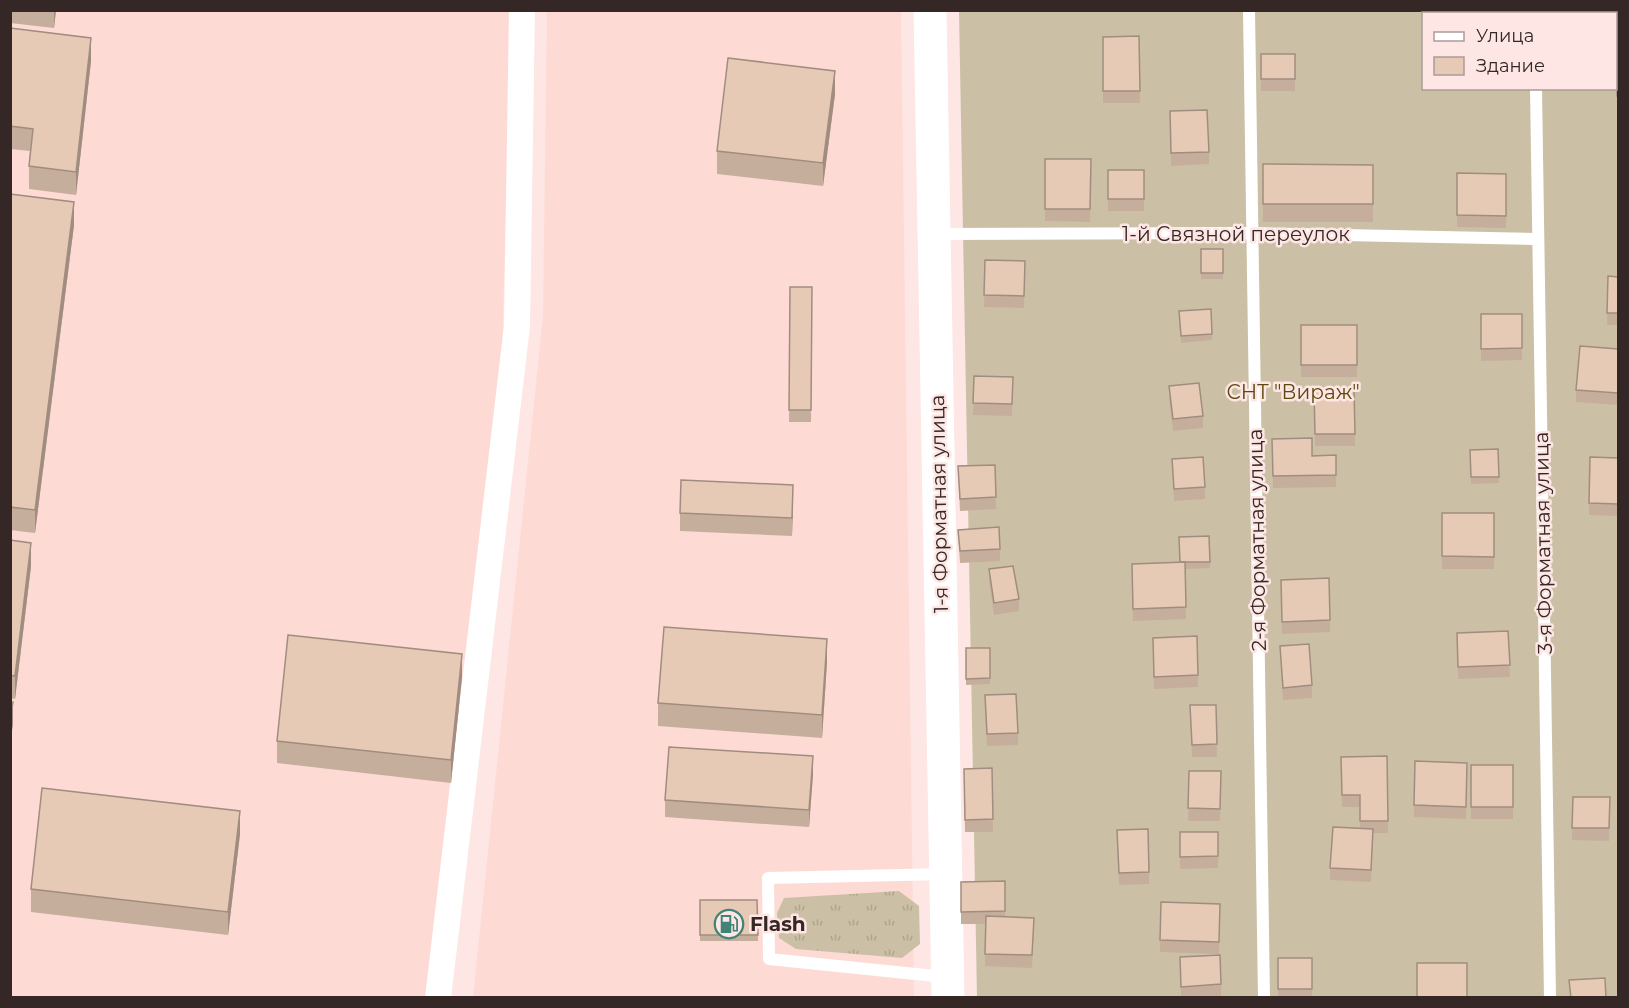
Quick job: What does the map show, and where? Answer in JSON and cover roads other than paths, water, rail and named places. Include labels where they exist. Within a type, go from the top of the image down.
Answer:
[{"type":"street","points":[[438,998],[517,326],[522,10]]},
{"type":"street","name":"1-я Форматная улица","points":[[930,10],[948,987]]},
{"type":"lane","name":"2-я Форматная улица","points":[[1249,10],[1264,998]]},
{"type":"lane","name":"3-я Форматная улица","points":[[1536,90],[1550,998]]},
{"type":"lane","name":"1-й Связной переулок","points":[[934,234],[1252,233],[1538,239]]},
{"type":"lane","points":[[946,874],[768,878],[769,959],[948,987]]},
{"type":"place","name":"Flash","points":[[729,924]]},
{"type":"park label","name":"СНТ \"Вираж\"","points":[[1293,392]]}]
